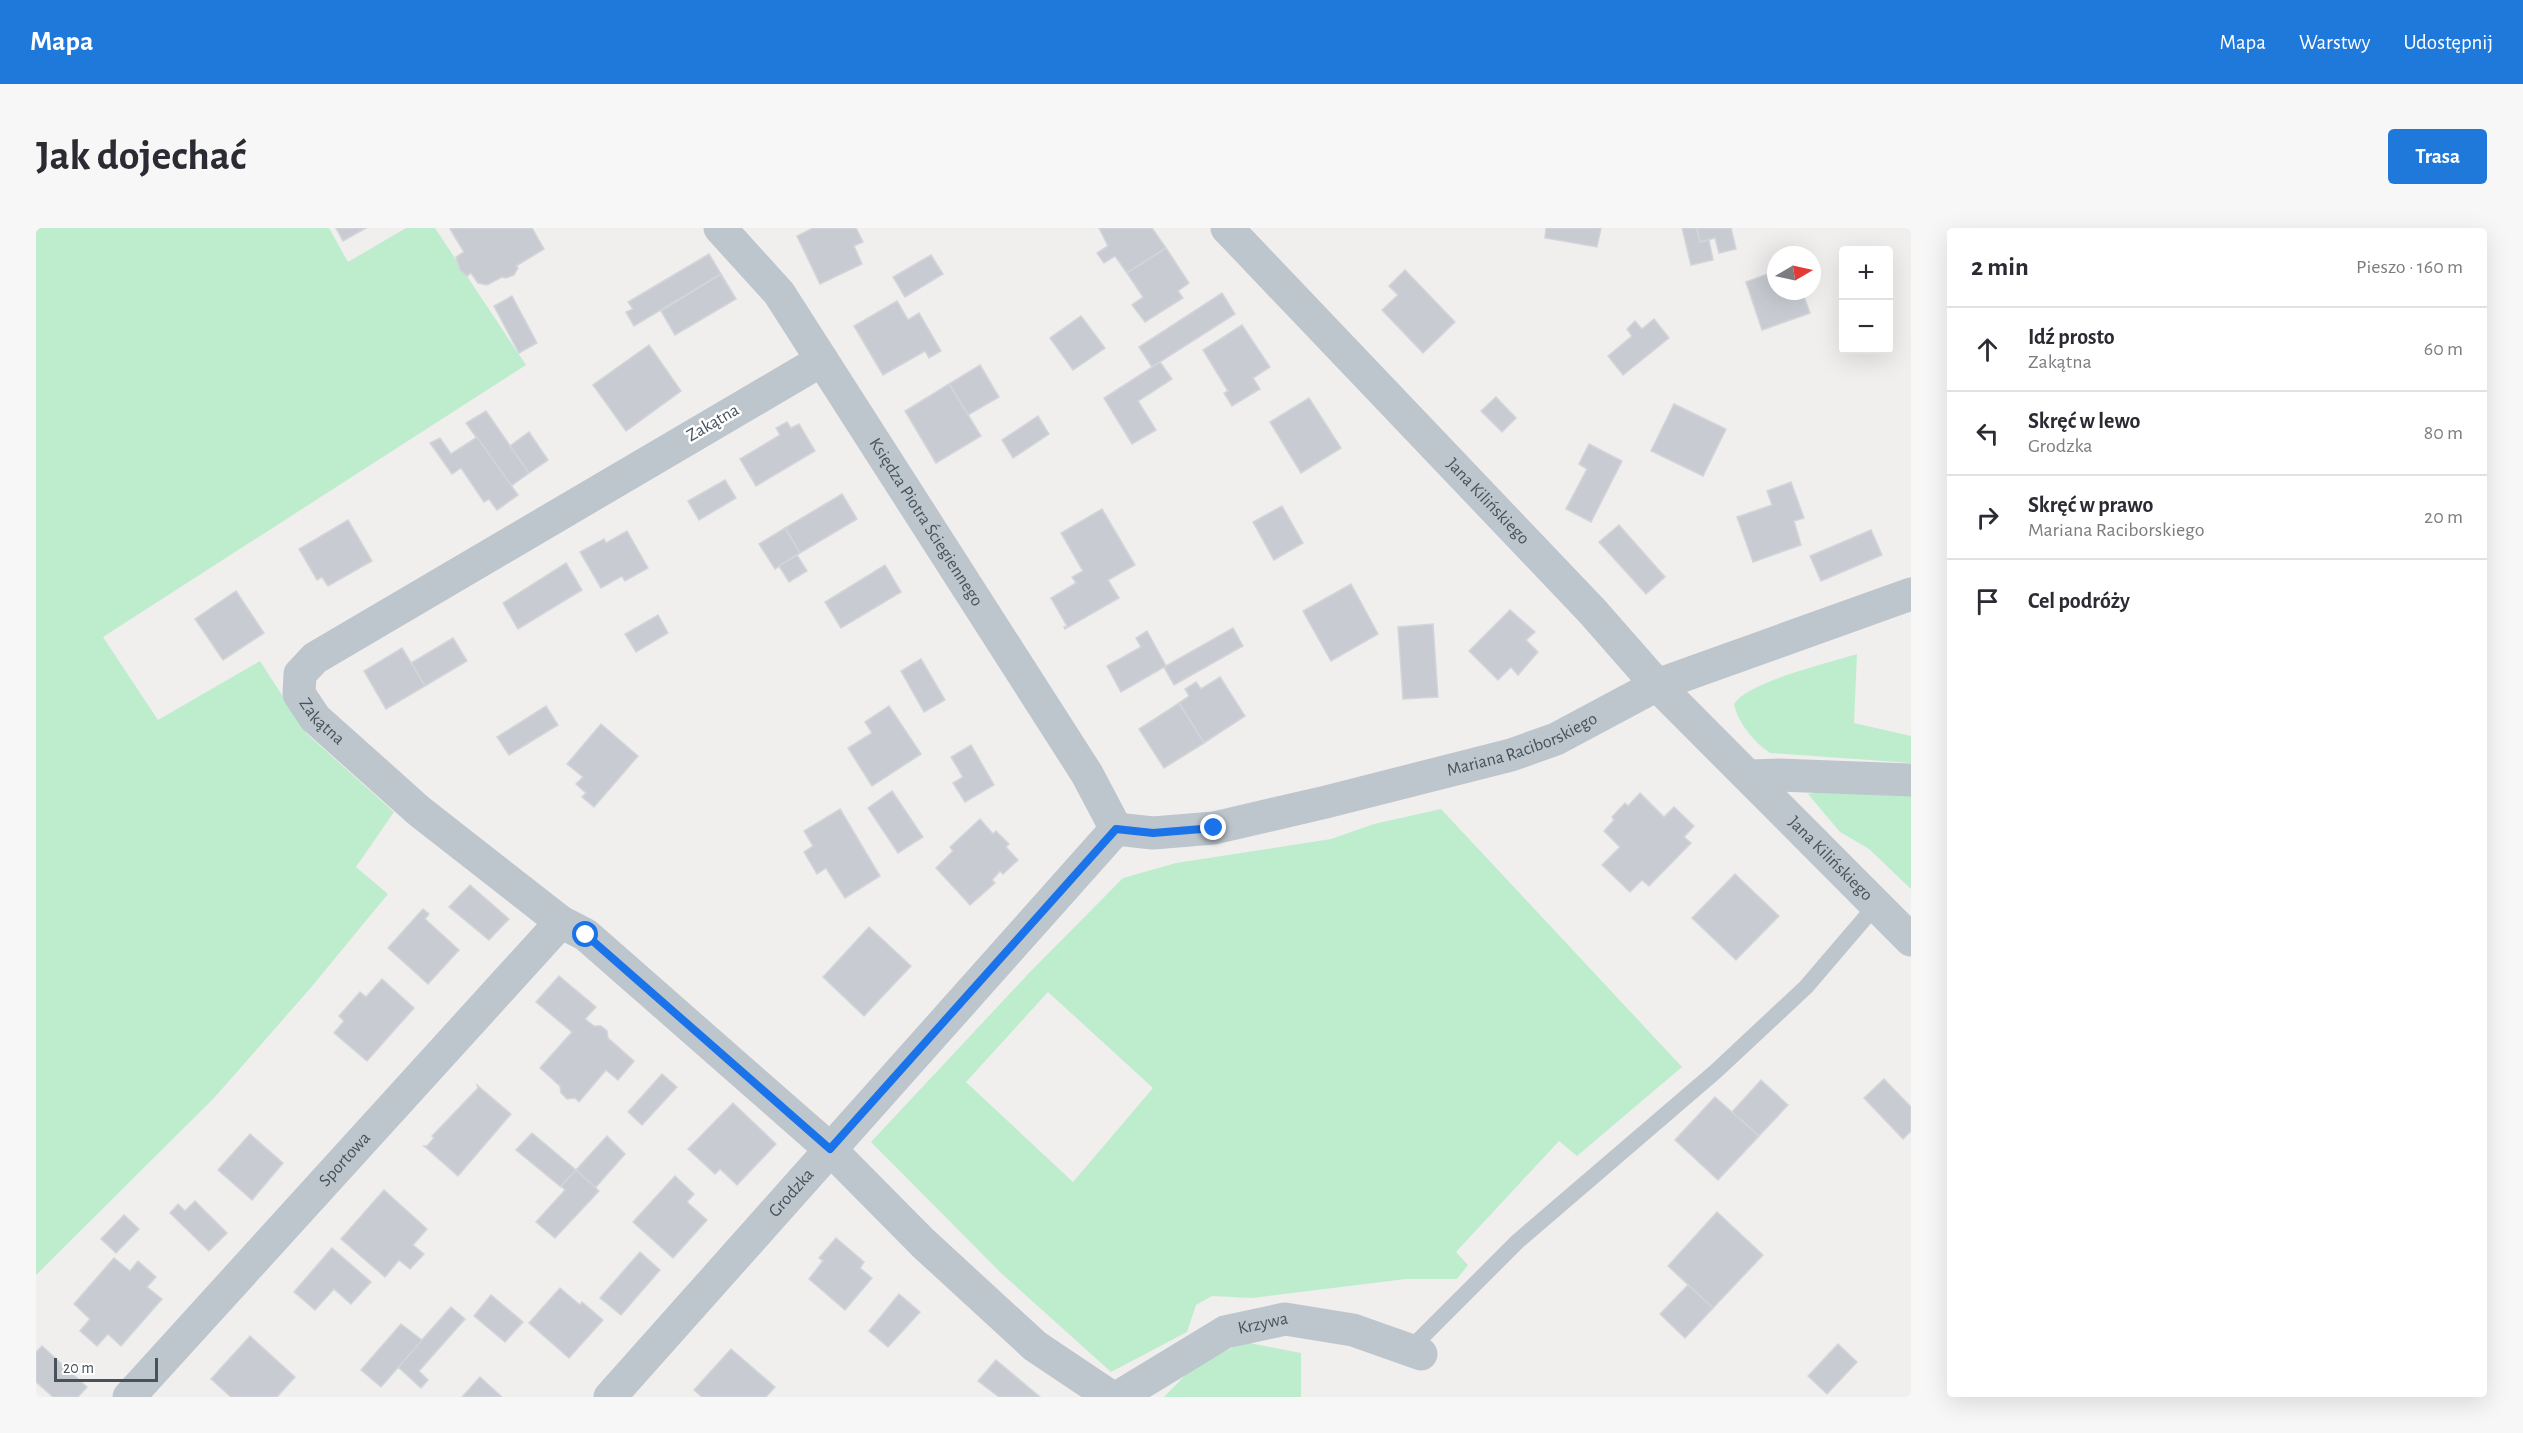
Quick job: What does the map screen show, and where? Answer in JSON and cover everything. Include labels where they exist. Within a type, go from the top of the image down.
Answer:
[{"type":"street","name":"Księdza Piotra Ściegiennego","points":[[720,228],[779,293],[1087,774],[1116,829]]},
{"type":"street","name":"Jana Kilińskiego","points":[[1227,228],[1592,611],[1657,684],[1911,940]]},
{"type":"street","name":"Zakątna","points":[[822,360],[340,642],[315,658],[300,674],[299,694],[315,718],[419,811],[561,922],[586,935],[830,1149],[923,1243],[1035,1346],[1111,1397]]},
{"type":"street","name":"Mariana Raciborskiego","points":[[1116,829],[1153,833],[1214,828],[1511,755],[1556,739],[1657,684],[1911,594]]},
{"type":"street","points":[[1750,776],[1911,780]]},
{"type":"street","name":"Grodzka","points":[[610,1397],[1116,829]]},
{"type":"street","name":"Sportowa","points":[[129,1397],[561,922]]},
{"type":"street","name":"Krzywa","points":[[1118,1397],[1225,1332],[1285,1319],[1353,1330],[1415,1352]]},
{"type":"lane","points":[[1415,1352],[1518,1241],[1714,1072],[1806,987],[1877,904]]},
{"type":"green space","points":[[36,228],[329,228],[348,262],[406,228],[435,228],[526,365],[103,637],[158,720],[260,661],[307,734],[394,812],[356,867],[388,894],[308,991],[214,1098],[36,1275]]},
{"type":"green space","points":[[1857,654],[1854,723],[1911,736],[1911,763],[1770,753],[1753,738],[1743,725],[1734,704],[1742,696],[1772,680]]},
{"type":"green space","points":[[1825,790],[1911,795],[1911,889],[1869,849],[1840,832],[1808,794]]},
{"type":"green space","points":[[1441,809],[1682,1067],[1577,1156],[1559,1141],[1456,1252],[1468,1265],[1457,1279],[1406,1279],[1252,1298],[1212,1296],[1196,1305],[1187,1332],[1111,1372],[1001,1273],[871,1142],[1029,973],[1123,878],[1176,863],[1331,839],[1374,824]],"holes":[[[1048,992],[1153,1088],[1073,1182],[966,1082]]]},
{"type":"green space","points":[[1244,1342],[1301,1353],[1301,1397],[1164,1397],[1193,1367]]},
{"type":"building","points":[[336,228],[366,228],[343,241]]},
{"type":"building","points":[[532,228],[544,249],[516,266],[518,268],[514,275],[502,277],[487,285],[478,283],[471,273],[467,276],[460,270],[456,257],[464,252],[450,229]]},
{"type":"building","points":[[813,228],[856,228],[863,242],[854,246],[862,264],[820,284],[797,236]]},
{"type":"building","points":[[1099,228],[1152,228],[1166,248],[1127,273],[1115,256],[1104,263],[1097,253],[1108,246]]},
{"type":"building","points":[[1546,228],[1601,228],[1597,247],[1545,238]]},
{"type":"building","points":[[1682,228],[1697,228],[1700,242],[1709,240],[1713,260],[1691,265]]},
{"type":"building","points":[[1697,228],[1731,228],[1736,249],[1719,253],[1715,238],[1700,242]]},
{"type":"building","points":[[1166,248],[1189,283],[1178,291],[1183,298],[1145,322],[1132,305],[1143,297],[1127,273]]},
{"type":"building","points":[[709,254],[721,274],[634,326],[626,312],[633,309],[628,302]]},
{"type":"building","points":[[931,255],[943,274],[905,297],[893,277]]},
{"type":"building","points":[[1405,270],[1455,322],[1423,353],[1382,310],[1398,295],[1389,286]]},
{"type":"building","points":[[721,274],[736,299],[675,335],[661,311]]},
{"type":"building","points":[[1767,274],[1767,300],[1805,300],[1810,313],[1762,330],[1746,282]]},
{"type":"building","points":[[1222,293],[1235,314],[1152,367],[1139,347]]},
{"type":"building","points":[[512,296],[537,343],[519,353],[494,306]]},
{"type":"building","points":[[897,301],[908,320],[919,313],[941,351],[929,358],[925,351],[883,375],[854,326]]},
{"type":"building","points":[[1081,316],[1105,348],[1073,370],[1050,338]]},
{"type":"building","points":[[1654,319],[1669,338],[1623,375],[1608,356],[1632,336],[1627,329],[1635,321],[1642,329]]},
{"type":"building","points":[[1242,325],[1270,367],[1253,378],[1260,389],[1232,406],[1224,393],[1228,391],[1203,350]]},
{"type":"building","points":[[649,345],[681,391],[626,431],[593,385]]},
{"type":"building","points":[[1160,362],[1172,379],[1138,401],[1156,430],[1132,444],[1104,398]]},
{"type":"building","points":[[980,365],[999,397],[968,415],[949,384]]},
{"type":"building","points":[[949,384],[981,436],[936,463],[905,411]]},
{"type":"building","points":[[1496,397],[1516,418],[1502,432],[1481,411]]},
{"type":"building","points":[[1309,398],[1341,448],[1301,473],[1270,422]]},
{"type":"building","points":[[1674,404],[1726,429],[1703,476],[1651,451]]},
{"type":"building","points":[[486,411],[529,473],[511,486],[466,423]]},
{"type":"building","points":[[1038,416],[1049,434],[1013,458],[1002,440]]},
{"type":"building","points":[[787,422],[791,428],[799,424],[815,451],[756,486],[740,459],[780,435],[776,428]]},
{"type":"building","points":[[529,432],[548,460],[529,473],[510,446]]},
{"type":"building","points":[[477,437],[518,495],[497,510],[489,499],[484,502],[461,468],[452,474],[430,443],[440,438],[451,454]]},
{"type":"building","points":[[1589,444],[1622,461],[1591,522],[1566,509],[1587,469],[1579,464]]},
{"type":"building","points":[[725,480],[736,498],[699,520],[688,501]]},
{"type":"building","points":[[1791,482],[1804,518],[1794,521],[1801,545],[1753,562],[1737,517],[1772,505],[1767,491]]},
{"type":"building","points":[[842,494],[857,519],[800,553],[785,528]]},
{"type":"building","points":[[1282,506],[1303,543],[1274,560],[1253,522]]},
{"type":"building","points":[[1102,509],[1135,565],[1108,580],[1119,598],[1065,629],[1064,627],[1067,626],[1051,598],[1076,583],[1072,577],[1083,571],[1061,533]]},
{"type":"building","points":[[348,520],[372,561],[328,586],[322,577],[317,580],[299,549]]},
{"type":"building","points":[[1619,525],[1665,577],[1646,594],[1599,542]]},
{"type":"building","points":[[785,528],[800,553],[775,569],[759,544]]},
{"type":"building","points":[[1871,530],[1882,555],[1821,581],[1810,556]]},
{"type":"building","points":[[627,531],[648,568],[625,581],[622,576],[601,588],[580,552],[604,539],[606,543]]},
{"type":"building","points":[[797,555],[807,571],[789,582],[779,566]]},
{"type":"building","points":[[566,563],[582,590],[518,629],[503,603]]},
{"type":"building","points":[[885,565],[901,592],[841,628],[825,602]]},
{"type":"building","points":[[1351,584],[1378,634],[1331,661],[1303,611]]},
{"type":"building","points":[[236,591],[264,633],[223,660],[195,619]]},
{"type":"building","points":[[1510,610],[1535,632],[1526,640],[1538,652],[1518,675],[1511,667],[1498,680],[1469,651]]},
{"type":"building","points":[[658,615],[668,633],[636,652],[625,634]]},
{"type":"building","points":[[1433,624],[1438,697],[1403,699],[1398,627]]},
{"type":"building","points":[[1233,628],[1243,646],[1174,685],[1164,667]]},
{"type":"building","points":[[1147,631],[1166,666],[1121,692],[1107,666],[1141,647],[1136,638]]},
{"type":"building","points":[[453,638],[467,661],[425,686],[411,663]]},
{"type":"building","points":[[402,648],[425,686],[386,709],[364,671]]},
{"type":"building","points":[[921,659],[945,700],[924,712],[901,671]]},
{"type":"building","points":[[1220,677],[1245,716],[1204,743],[1179,703],[1189,696],[1185,689],[1196,682],[1201,689]]},
{"type":"building","points":[[1179,703],[1204,743],[1164,768],[1139,729]]},
{"type":"building","points":[[546,706],[558,725],[509,755],[497,737]]},
{"type":"building","points":[[889,706],[921,754],[872,786],[848,748],[872,733],[865,722]]},
{"type":"building","points":[[601,724],[638,756],[594,807],[582,797],[586,793],[576,784],[583,777],[567,764]]},
{"type":"building","points":[[971,745],[994,785],[965,802],[953,783],[963,777],[951,757]]},
{"type":"building","points":[[892,791],[923,837],[898,853],[868,808]]},
{"type":"building","points":[[1640,793],[1664,817],[1674,807],[1694,826],[1684,837],[1691,843],[1649,886],[1642,880],[1630,892],[1602,865],[1620,847],[1604,831],[1614,820],[1612,817],[1625,803],[1628,806]]},
{"type":"building","points":[[840,809],[880,876],[845,898],[826,868],[817,874],[804,852],[813,846],[804,831]]},
{"type":"building","points":[[980,819],[993,834],[996,831],[1009,844],[1006,847],[1018,860],[1003,874],[1000,871],[992,880],[995,883],[970,905],[936,868],[953,851],[950,847]]},
{"type":"building","points":[[1735,874],[1779,916],[1736,960],[1692,918]]},
{"type":"building","points":[[470,885],[509,919],[489,940],[449,907]]},
{"type":"building","points":[[423,909],[429,914],[425,919],[459,950],[428,984],[388,948]]},
{"type":"building","points":[[869,927],[911,966],[864,1016],[823,977]]},
{"type":"building","points":[[559,976],[596,1007],[585,1019],[594,1026],[601,1026],[607,1031],[608,1038],[634,1061],[618,1080],[606,1070],[579,1102],[575,1098],[567,1099],[561,1093],[560,1086],[540,1068],[572,1032],[536,1002]]},
{"type":"building","points":[[382,979],[414,1008],[367,1061],[334,1033],[344,1021],[339,1016],[360,992],[366,997]]},
{"type":"building","points":[[662,1074],[677,1087],[642,1125],[628,1112]]},
{"type":"building","points":[[1884,1079],[1911,1107],[1911,1131],[1903,1139],[1864,1098]]},
{"type":"building","points":[[1761,1080],[1788,1105],[1759,1136],[1732,1112]]},
{"type":"building","points":[[477,1085],[511,1114],[458,1176],[424,1146],[427,1146],[434,1138],[432,1136],[478,1088]]},
{"type":"building","points":[[1715,1097],[1759,1136],[1718,1180],[1675,1140]]},
{"type":"building","points":[[733,1103],[776,1144],[737,1185],[720,1169],[715,1174],[688,1149]]},
{"type":"building","points":[[532,1133],[576,1170],[561,1187],[516,1150]]},
{"type":"building","points":[[250,1134],[283,1163],[252,1200],[218,1170]]},
{"type":"building","points":[[607,1136],[625,1154],[595,1188],[576,1170]]},
{"type":"building","points":[[576,1170],[599,1191],[555,1238],[536,1222],[565,1190],[561,1186]]},
{"type":"building","points":[[675,1176],[694,1194],[687,1202],[707,1220],[673,1258],[633,1222]]},
{"type":"building","points":[[384,1190],[427,1229],[413,1245],[424,1254],[410,1269],[399,1260],[385,1277],[341,1239]]},
{"type":"building","points":[[195,1201],[227,1233],[209,1251],[170,1213],[178,1204],[185,1211]]},
{"type":"building","points":[[1717,1212],[1763,1255],[1713,1308],[1668,1266]]},
{"type":"building","points":[[124,1215],[139,1229],[116,1253],[101,1239]]},
{"type":"building","points":[[836,1238],[864,1262],[860,1268],[872,1278],[845,1310],[809,1279],[823,1261],[819,1258]]},
{"type":"building","points":[[332,1248],[371,1282],[351,1304],[334,1289],[315,1310],[294,1292]]},
{"type":"building","points":[[640,1252],[660,1270],[621,1315],[600,1298]]},
{"type":"building","points":[[114,1258],[130,1271],[138,1261],[156,1277],[147,1287],[162,1299],[121,1346],[108,1334],[97,1346],[80,1331],[90,1319],[74,1304]]},
{"type":"building","points":[[1688,1285],[1713,1308],[1685,1338],[1660,1314]]},
{"type":"building","points":[[560,1288],[580,1305],[582,1302],[603,1320],[569,1358],[529,1323]]},
{"type":"building","points":[[899,1294],[920,1312],[888,1347],[869,1331]]},
{"type":"building","points":[[491,1295],[523,1322],[505,1342],[474,1316]]},
{"type":"building","points":[[451,1307],[465,1319],[419,1371],[428,1380],[421,1388],[398,1367]]},
{"type":"building","points":[[401,1324],[422,1340],[381,1387],[361,1370]]},
{"type":"building","points":[[250,1336],[295,1377],[277,1397],[231,1397],[211,1379]]},
{"type":"building","points":[[1838,1344],[1857,1362],[1827,1394],[1808,1376]]},
{"type":"building","points":[[42,1346],[87,1387],[78,1397],[53,1397],[36,1382],[36,1352]]},
{"type":"building","points":[[731,1349],[775,1387],[766,1397],[702,1397],[694,1390]]},
{"type":"building","points":[[996,1360],[1040,1397],[999,1397],[978,1381]]},
{"type":"building","points":[[480,1377],[502,1397],[462,1397]]},
{"type":"route","points":[[586,935],[830,1149],[1116,829],[1153,833],[1214,828]]}]
